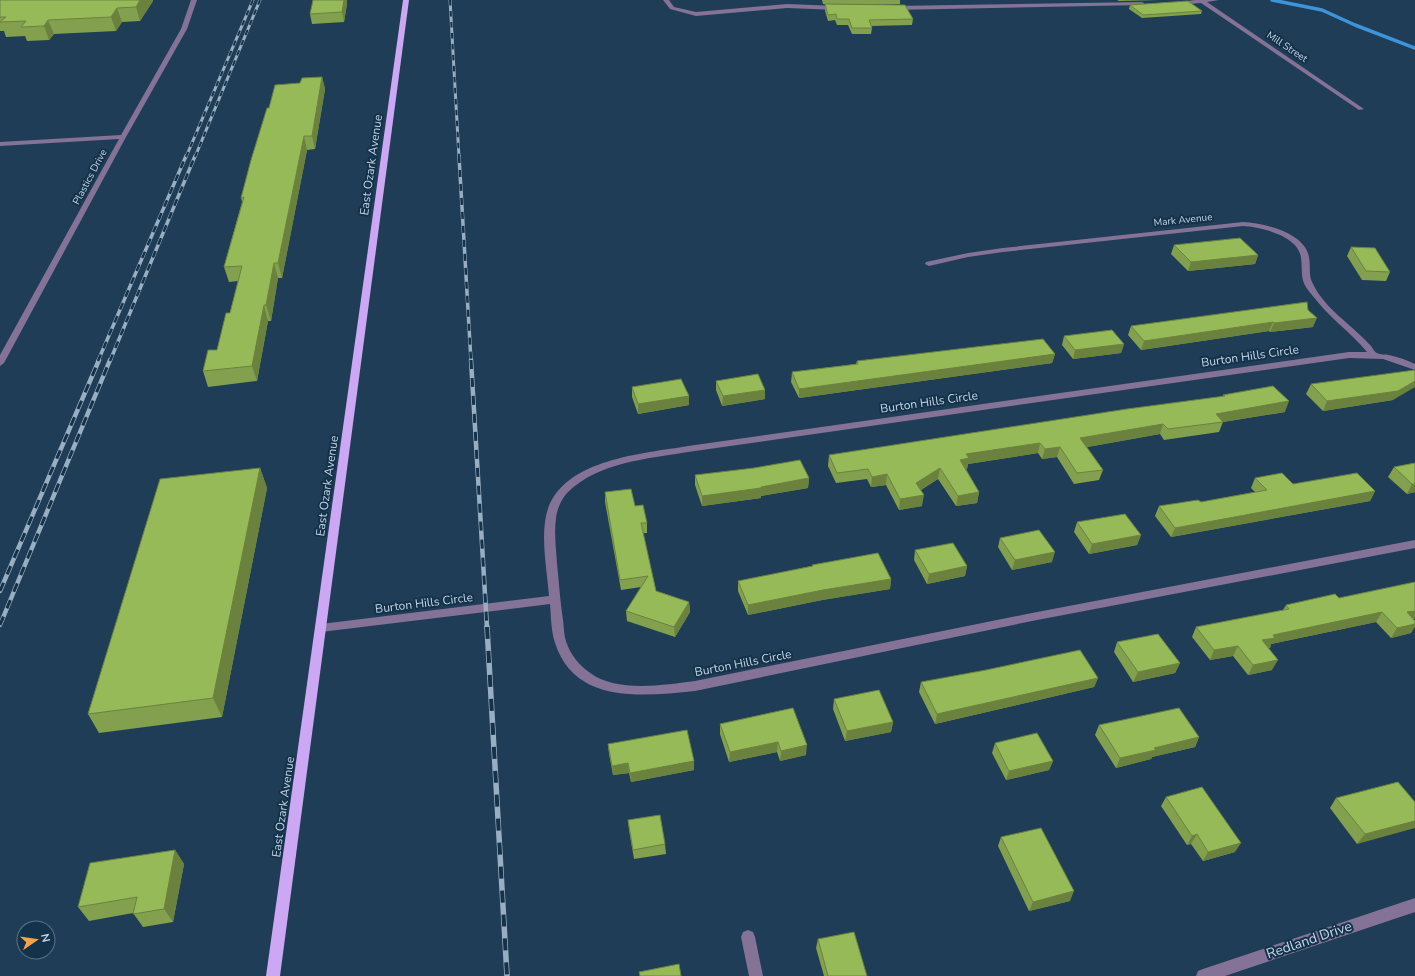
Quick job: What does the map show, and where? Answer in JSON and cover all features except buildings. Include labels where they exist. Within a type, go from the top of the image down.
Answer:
[{"type":"main road","name":"East Ozark Avenue","points":[[273,976],[406,0]]},
{"type":"street","name":"Plastics Drive","points":[[0,363],[123,137],[184,29],[194,0]]},
{"type":"street","points":[[780,0],[787,6]]},
{"type":"street","points":[[1172,3],[1216,0]]},
{"type":"street","name":"Mill Street","points":[[1202,1],[1361,109]]},
{"type":"street","points":[[668,2],[672,8],[682,12],[704,14],[787,6],[842,8]]},
{"type":"street","points":[[888,8],[1150,4]]},
{"type":"street","points":[[0,144],[123,137]]},
{"type":"street","name":"Mark Avenue","points":[[929,264],[975,254],[1065,242],[1214,227],[1255,225],[1267,227],[1284,235],[1301,249],[1305,256],[1305,273],[1309,285],[1317,297],[1367,346],[1372,354]]},
{"type":"street","name":"Burton Hills Circle","points":[[1415,366],[1389,357],[1372,354],[1349,355],[688,449],[640,458],[595,469],[575,480],[562,493],[553,506],[550,521],[554,599],[562,646],[570,661],[582,674],[598,684],[623,691],[647,691],[711,682],[1032,617],[1415,544]]},
{"type":"street","name":"Burton Hills Circle","points":[[321,628],[554,599]]},
{"type":"street","name":"Redland Drive","points":[[1203,976],[1415,905]]},
{"type":"street","points":[[748,937],[756,976]]},
{"type":"waterway","points":[[1272,0],[1322,10],[1355,25],[1415,48]]},
{"type":"railway","points":[[186,157],[253,0]]},
{"type":"railway","points":[[195,157],[260,0]]},
{"type":"railway","points":[[450,0],[459,157]]},
{"type":"railway","points":[[98,361],[186,156]]},
{"type":"railway","points":[[110,361],[195,156]]},
{"type":"railway","points":[[459,156],[471,361]]},
{"type":"railway","points":[[0,591],[99,360]]},
{"type":"railway","points":[[0,625],[110,360]]},
{"type":"railway","points":[[471,360],[487,628]]},
{"type":"railway","points":[[487,627],[507,976]]}]
